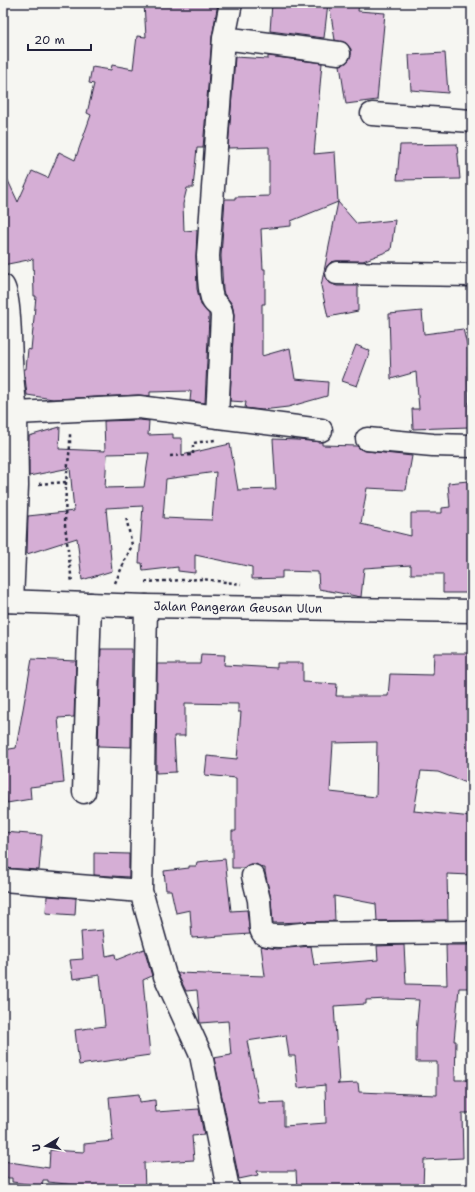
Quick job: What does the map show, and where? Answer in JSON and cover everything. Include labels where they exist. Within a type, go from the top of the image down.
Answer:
[{"type":"street","points":[[222,418],[222,316],[220,306],[212,299],[208,256],[224,38],[231,3]]},
{"type":"street","points":[[224,38],[339,54]]},
{"type":"street","points":[[372,114],[472,121]]},
{"type":"street","points":[[337,273],[472,275]]},
{"type":"street","points":[[3,286],[7,300],[16,413],[17,486],[8,601]]},
{"type":"street","points":[[16,413],[139,407],[321,430]]},
{"type":"street","points":[[367,439],[433,445],[472,446]]},
{"type":"street","name":"Jalan Pangeran Geusan Ulun","points":[[8,601],[146,606],[472,611]]},
{"type":"street","points":[[84,792],[90,604]]},
{"type":"street","points":[[146,606],[141,892],[165,976],[201,1054],[228,1189]]},
{"type":"street","points":[[253,876],[259,900],[261,929],[262,933],[265,935],[472,932]]},
{"type":"street","points":[[3,880],[141,892]]},
{"type":"path","points":[[170,456],[193,455],[193,443],[226,438],[222,418]]},
{"type":"path","points":[[70,433],[66,482],[65,526],[73,584]]},
{"type":"path","points":[[17,486],[66,482]]},
{"type":"path","points":[[122,583],[114,583],[132,546],[126,517]]},
{"type":"path","points":[[138,582],[202,579],[245,585]]},
{"type":"building","points":[[144,3],[218,3],[212,37],[203,148],[197,148],[193,188],[187,188],[183,204],[184,231],[197,230],[197,289],[201,305],[209,314],[205,403],[190,401],[191,391],[150,392],[150,396],[138,395],[53,399],[27,395],[24,369],[26,369],[28,349],[31,350],[36,296],[34,296],[33,259],[3,265],[3,170],[18,202],[32,171],[48,178],[59,152],[75,160],[91,115],[87,113],[94,84],[89,83],[92,67],[111,70],[112,65],[133,69],[137,36],[146,37]]},
{"type":"building","points":[[272,3],[328,3],[324,38],[270,31]]},
{"type":"building","points":[[329,3],[359,3],[358,11],[385,13],[377,100],[346,104],[340,65],[349,60],[351,49],[346,43],[335,40]]},
{"type":"building","points":[[445,53],[448,93],[411,90],[409,55]]},
{"type":"building","points":[[268,56],[322,63],[314,154],[335,152],[338,202],[291,221],[291,226],[261,229],[263,269],[265,269],[265,304],[262,304],[262,356],[290,348],[295,379],[328,382],[327,396],[288,407],[262,410],[245,408],[246,402],[230,401],[234,314],[232,304],[224,294],[223,290],[221,256],[225,199],[235,199],[235,197],[269,196],[269,147],[228,148],[235,57],[268,59]]},
{"type":"building","points":[[457,144],[460,179],[397,180],[400,145]]},
{"type":"building","points":[[338,202],[357,224],[395,220],[391,250],[363,261],[337,261],[331,262],[327,266],[325,273],[326,279],[330,283],[337,286],[358,286],[358,311],[328,317],[321,286]]},
{"type":"building","points":[[422,311],[424,334],[463,329],[472,365],[468,366],[469,427],[413,429],[412,409],[419,409],[416,372],[391,379],[389,314]]},
{"type":"building","points":[[356,345],[370,351],[357,386],[342,381]]},
{"type":"building","points":[[104,421],[149,421],[148,435],[173,434],[173,438],[182,438],[182,455],[230,444],[238,490],[276,489],[273,439],[322,442],[322,445],[357,446],[366,451],[412,456],[406,490],[367,488],[361,524],[411,536],[411,513],[442,513],[442,508],[450,507],[448,483],[468,481],[472,534],[472,593],[443,593],[443,574],[411,574],[411,565],[364,568],[361,597],[319,589],[318,572],[282,571],[282,578],[252,579],[252,567],[195,555],[195,573],[178,571],[178,567],[143,571],[142,563],[139,563],[143,506],[106,508],[112,571],[82,580],[77,538],[27,554],[28,516],[74,511],[70,468],[29,476],[29,436],[60,427],[59,449],[105,451]],"holes":[[[149,453],[144,487],[105,488],[107,454]],[[216,472],[212,520],[163,518],[166,479]]]},
{"type":"building","points":[[101,649],[132,649],[131,747],[98,746]]},
{"type":"building","points":[[434,653],[472,653],[472,785],[438,772],[421,771],[414,811],[472,817],[471,875],[447,874],[448,920],[377,921],[376,904],[334,896],[335,921],[273,923],[271,899],[265,868],[262,868],[256,864],[250,864],[244,868],[232,868],[232,831],[236,831],[236,778],[205,775],[207,756],[237,759],[241,712],[238,712],[238,704],[185,703],[185,736],[174,736],[176,772],[156,773],[157,664],[200,664],[201,654],[225,655],[224,665],[277,668],[277,663],[303,663],[303,682],[337,684],[336,696],[388,696],[390,674],[433,675]],"holes":[[[377,742],[376,797],[330,792],[333,743]]]},
{"type":"building","points":[[32,659],[76,661],[74,717],[58,718],[64,783],[30,787],[31,799],[7,803],[3,777],[3,750],[16,748]]},
{"type":"building","points":[[3,832],[42,835],[39,870],[3,868],[5,852],[3,852]]},
{"type":"building","points":[[94,853],[129,854],[129,877],[94,875]]},
{"type":"building","points":[[225,859],[231,911],[247,910],[250,934],[192,938],[190,910],[176,913],[171,890],[166,890],[164,871],[189,868],[189,866],[196,866],[197,862]]},
{"type":"building","points":[[47,896],[76,898],[75,915],[46,913]]},
{"type":"building","points":[[103,930],[106,956],[115,954],[116,960],[144,949],[152,976],[143,980],[150,1055],[79,1065],[75,1030],[105,1026],[100,975],[73,979],[70,960],[83,959],[81,932]]},
{"type":"building","points":[[404,945],[406,984],[447,985],[446,945],[469,945],[470,988],[459,988],[454,1041],[456,1041],[455,1080],[472,1080],[472,1113],[462,1113],[463,1158],[424,1160],[423,1187],[343,1184],[343,1189],[297,1189],[296,1171],[257,1171],[258,1175],[239,1179],[214,1058],[231,1055],[228,1021],[200,1023],[197,990],[186,991],[177,973],[265,976],[261,946],[277,949],[311,946],[314,965],[378,960],[377,946]],"holes":[[[366,1000],[419,1000],[416,1033],[416,1062],[437,1062],[437,1095],[359,1092],[358,1083],[339,1084],[334,1006],[366,1004]],[[286,1035],[289,1056],[295,1056],[298,1088],[325,1085],[326,1123],[284,1126],[284,1102],[259,1103],[247,1041]]]},
{"type":"building","points":[[139,1094],[140,1102],[155,1100],[156,1112],[199,1109],[204,1135],[192,1136],[194,1160],[144,1163],[145,1189],[84,1189],[84,1186],[48,1182],[48,1180],[43,1180],[42,1186],[12,1182],[12,1178],[3,1178],[3,1161],[49,1168],[50,1150],[84,1152],[84,1144],[113,1141],[109,1097]]}]
